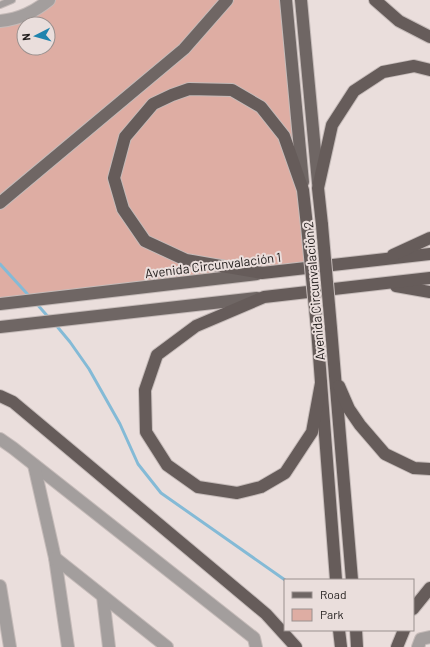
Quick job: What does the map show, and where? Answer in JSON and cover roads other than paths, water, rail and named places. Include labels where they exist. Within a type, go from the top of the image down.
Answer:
[{"type":"highway","points":[[375,0],[399,21],[430,38]]},
{"type":"highway","points":[[318,188],[332,125],[354,91],[383,72],[414,66],[430,70]]},
{"type":"highway","points":[[262,273],[186,260],[146,241],[123,209],[114,178],[125,137],[153,104],[172,95],[189,89],[232,90],[261,107],[284,136],[303,190]]},
{"type":"highway","name":"Avenida Circunvalación 2","points":[[318,188],[336,380],[352,579]]},
{"type":"highway","name":"Avenida Circunvalación 2","points":[[303,190],[317,329],[336,579]]},
{"type":"highway","points":[[383,260],[430,238]]},
{"type":"highway","name":"Avenida Circunvalación 1","points":[[262,273],[430,254]]},
{"type":"highway","points":[[321,383],[312,432],[285,473],[261,486],[237,493],[198,487],[167,465],[146,432],[145,390],[157,355],[196,326],[264,297],[430,278]]},
{"type":"highway","points":[[383,283],[430,292]]},
{"type":"highway","points":[[336,380],[349,409],[385,454],[414,468],[430,469]]},
{"type":"highway","points":[[0,396],[13,402],[266,614],[296,647]]},
{"type":"highway","points":[[414,608],[430,588]]},
{"type":"highway","points":[[339,631],[340,647]]},
{"type":"highway","points":[[356,631],[357,647]]},
{"type":"highway","points":[[397,647],[404,631]]},
{"type":"main road","points":[[0,203],[184,49],[227,0]]},
{"type":"main road","name":"Avenida Circunvalación 2","points":[[286,0],[303,190]]},
{"type":"main road","name":"Avenida Circunvalación 2","points":[[301,0],[318,188]]},
{"type":"main road","name":"Avenida Circunvalación 1","points":[[0,304],[262,273]]},
{"type":"main road","points":[[0,327],[264,297]]},
{"type":"street","points":[[0,21],[13,19],[37,10],[49,0]]},
{"type":"street","points":[[0,440],[13,448],[254,638],[256,647]]},
{"type":"street","points":[[34,465],[55,558],[68,647]]},
{"type":"street","points":[[55,558],[167,647]]},
{"type":"street","points":[[0,586],[10,647]]},
{"type":"street","points":[[103,597],[109,647]]},
{"type":"street","points":[[418,647],[421,639],[430,637]]},
{"type":"lane","points":[[1,3],[12,0]]},
{"type":"waterway","points":[[0,264],[31,298]]},
{"type":"waterway","points":[[36,303],[50,319]]},
{"type":"waterway","points":[[55,324],[89,369],[120,424],[138,464],[161,493],[284,579]]}]
